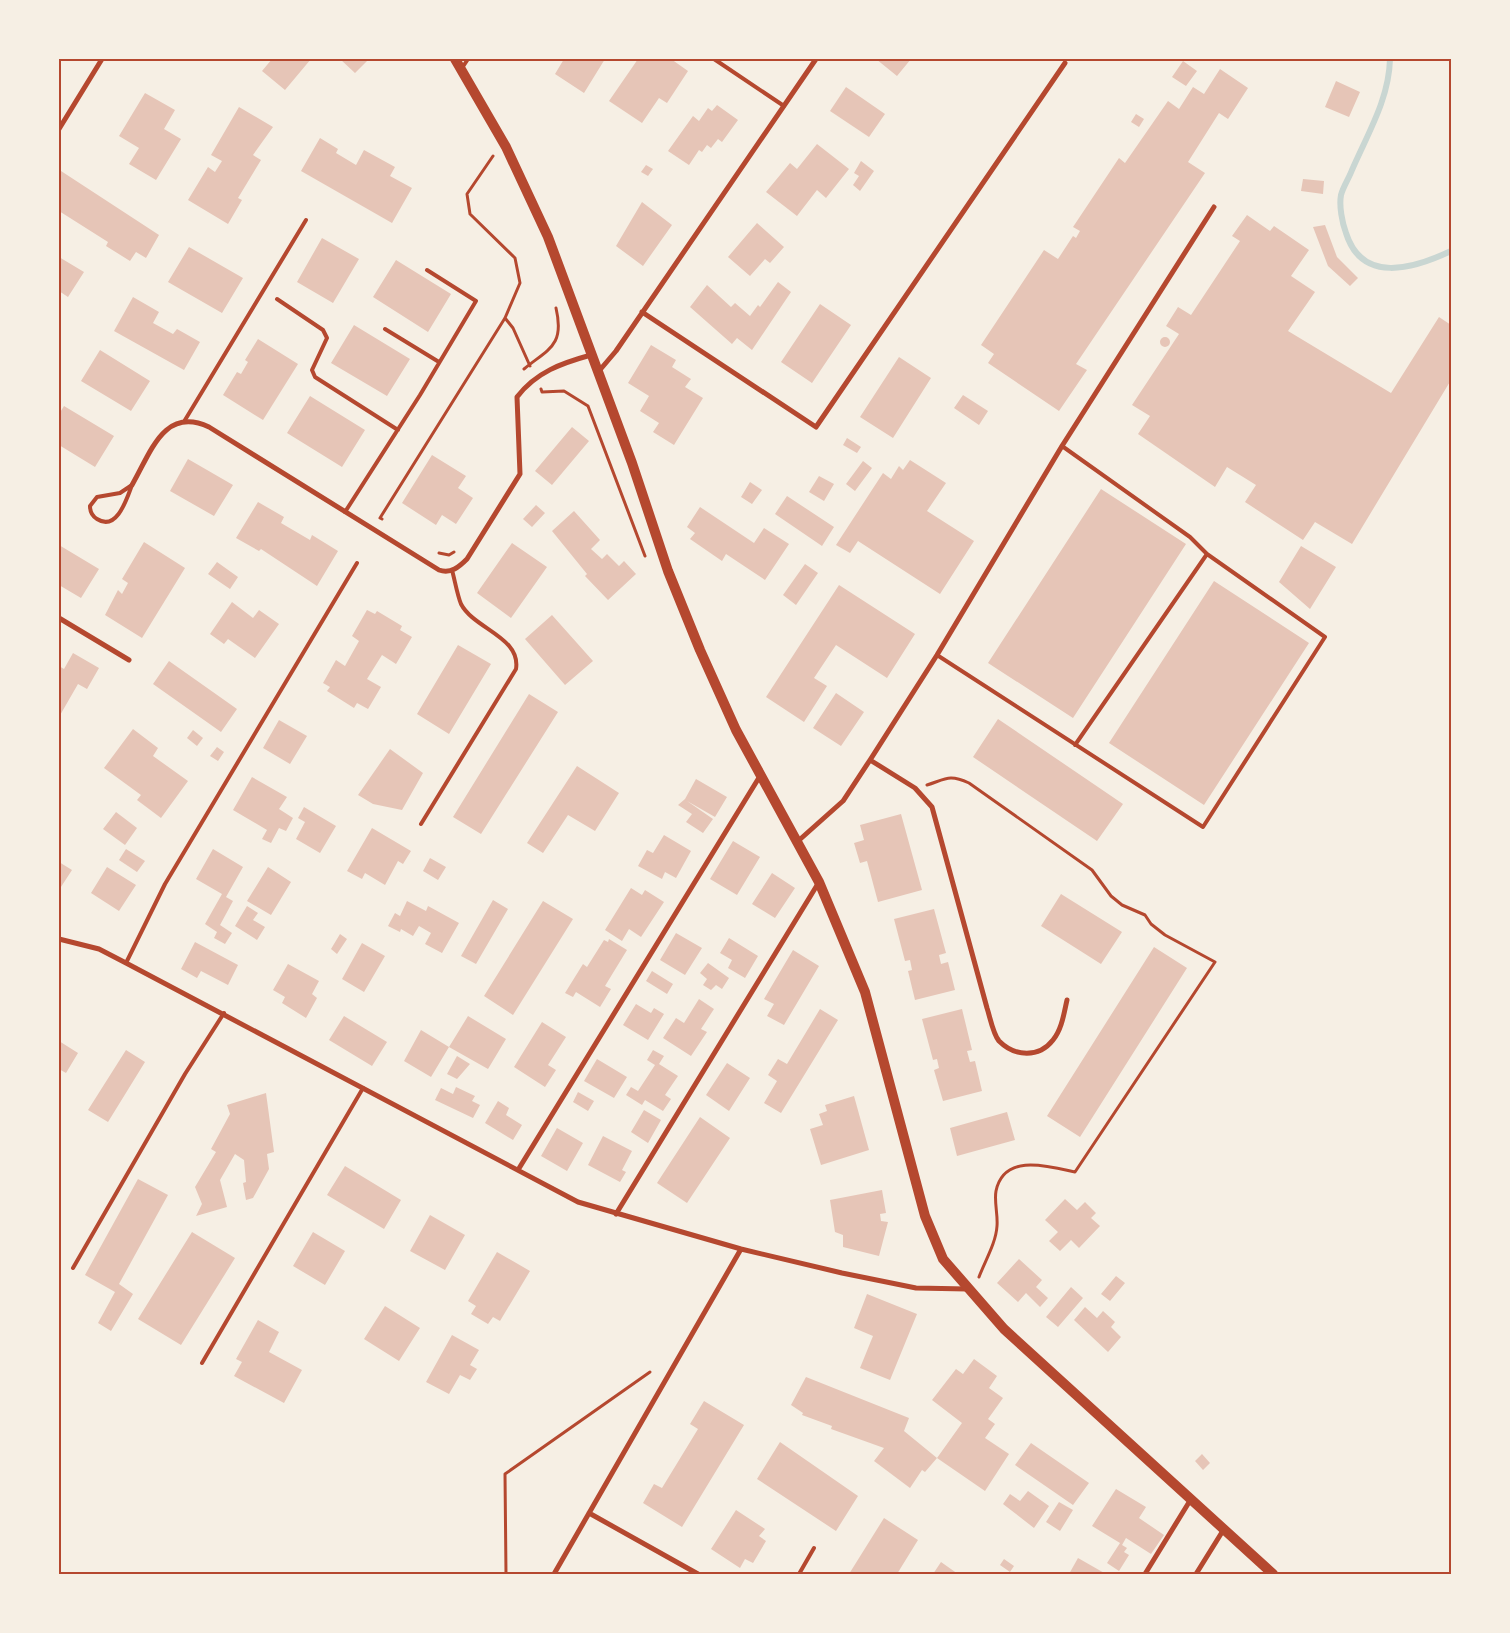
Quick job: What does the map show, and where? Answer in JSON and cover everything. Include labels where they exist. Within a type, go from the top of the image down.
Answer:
[{"type":"main road","points":[[454,59],[506,147],[548,237],[632,463],[668,571],[700,650],[736,730],[820,882],[865,992],[925,1216],[943,1259],[1004,1329],[1273,1574]]},
{"type":"street","points":[[59,128],[102,59]]},
{"type":"street","points":[[597,373],[616,351],[816,59]]},
{"type":"street","points":[[642,312],[816,427],[1065,63]]},
{"type":"street","points":[[797,842],[843,801],[870,760],[937,655],[1062,446],[1214,207]]},
{"type":"street","points":[[132,485],[165,430],[174,423],[196,420],[209,426],[344,512],[445,572],[452,570],[467,559],[520,474],[517,396],[536,378],[562,363],[591,355]]},
{"type":"street","points":[[59,618],[129,660]]},
{"type":"street","points":[[870,760],[914,788],[932,807],[987,1008],[998,1040],[1015,1051],[1027,1054],[1040,1052],[1054,1040],[1063,1020],[1067,1000]]},
{"type":"street","points":[[518,1170],[760,775]]},
{"type":"street","points":[[616,1214],[820,882]]},
{"type":"street","points":[[59,939],[98,950],[126,963],[224,1013],[278,1044],[578,1202],[741,1249],[842,1273],[916,1288],[968,1289]]},
{"type":"street","points":[[554,1574],[741,1249]]},
{"type":"street","points":[[1145,1574],[1190,1499]]},
{"type":"street","points":[[589,1513],[698,1574]]},
{"type":"street","points":[[1196,1574],[1224,1529]]},
{"type":"lane","points":[[461,70],[468,59]]},
{"type":"lane","points":[[714,59],[784,106]]},
{"type":"lane","points":[[59,116],[64,120]]},
{"type":"lane","points":[[185,420],[306,220]]},
{"type":"lane","points":[[344,512],[420,395],[476,301],[427,270]]},
{"type":"lane","points":[[277,299],[323,330],[328,338],[312,370],[315,378],[398,430]]},
{"type":"lane","points":[[386,329],[439,362]]},
{"type":"lane","points":[[937,655],[1203,827],[1325,637],[1207,554],[1190,536],[1062,446]]},
{"type":"lane","points":[[132,485],[126,503],[116,517],[108,522],[101,522],[94,517],[90,506],[97,497],[120,493],[132,485]]},
{"type":"lane","points":[[1076,745],[1207,554]]},
{"type":"lane","points":[[126,963],[164,884],[357,563]]},
{"type":"lane","points":[[421,824],[516,669],[518,659],[511,648],[461,604],[452,570]]},
{"type":"lane","points":[[73,1268],[185,1074],[224,1013]]},
{"type":"lane","points":[[202,1363],[363,1088]]},
{"type":"lane","points":[[799,1574],[814,1548]]},
{"type":"path","points":[[490,150],[497,164]]},
{"type":"path","points":[[388,523],[380,518],[450,401],[504,318],[520,283],[515,258],[470,214],[467,194],[493,156]]},
{"type":"path","points":[[519,374],[540,359],[556,341],[559,320],[556,304]]},
{"type":"path","points":[[431,548],[439,554],[450,555],[458,549]]},
{"type":"path","points":[[506,1574],[505,1474],[650,1372]]},
{"type":"building","points":[[272,59],[311,59],[285,90],[262,71]]},
{"type":"building","points":[[340,59],[369,59],[355,73]]},
{"type":"building","points":[[564,59],[605,59],[584,93],[555,74]]},
{"type":"building","points":[[638,59],[655,59],[659,61],[661,59],[671,59],[688,71],[667,103],[659,98],[642,123],[609,101]]},
{"type":"building","points":[[876,59],[911,59],[897,76]]},
{"type":"building","points":[[1183,61],[1197,71],[1186,86],[1172,77]]},
{"type":"building","points":[[1220,69],[1248,88],[1228,119],[1219,113],[1188,162],[1205,173],[1076,364],[1087,370],[1059,411],[988,363],[994,354],[981,345],[1044,250],[1058,259],[1073,236],[1076,238],[1080,231],[1073,227],[1119,158],[1125,163],[1168,101],[1179,109],[1193,87],[1204,94]]},
{"type":"building","points":[[1336,81],[1360,92],[1349,117],[1325,107]]},
{"type":"building","points":[[846,87],[885,114],[869,137],[830,111]]},
{"type":"building","points":[[145,93],[175,110],[164,129],[181,139],[156,180],[129,164],[139,148],[119,136]]},
{"type":"building","points":[[717,105],[738,120],[722,142],[718,139],[711,148],[707,145],[702,152],[699,150],[689,165],[668,151],[693,116],[699,121],[708,108],[712,111]]},
{"type":"building","points":[[239,107],[273,127],[253,155],[261,160],[238,198],[242,200],[228,224],[188,200],[208,167],[215,172],[222,161],[211,155]]},
{"type":"building","points":[[1136,114],[1144,119],[1139,127],[1131,122]]},
{"type":"building","points":[[320,138],[338,149],[336,153],[356,165],[364,150],[395,167],[390,176],[412,188],[392,223],[301,171]]},
{"type":"building","points":[[817,144],[849,169],[826,198],[817,190],[797,216],[766,192],[790,163],[797,169]]},
{"type":"building","points":[[861,161],[874,171],[860,191],[853,185],[859,176],[854,173]]},
{"type":"building","points":[[646,165],[653,169],[648,176],[641,172]]},
{"type":"building","points":[[61,171],[159,235],[146,258],[136,252],[130,261],[106,246],[108,242],[59,211],[59,175]]},
{"type":"building","points":[[1303,179],[1324,181],[1323,194],[1301,191]]},
{"type":"building","points":[[642,202],[672,225],[643,266],[616,246]]},
{"type":"building","points":[[1247,215],[1270,231],[1274,226],[1309,250],[1291,276],[1315,292],[1288,331],[1391,393],[1439,317],[1451,325],[1451,380],[1352,544],[1315,522],[1303,540],[1245,502],[1256,485],[1227,467],[1215,487],[1138,434],[1150,416],[1132,405],[1179,334],[1166,326],[1178,307],[1191,315],[1240,241],[1232,236]]},
{"type":"building","points":[[757,223],[784,247],[770,263],[765,259],[750,276],[728,257]]},
{"type":"building","points":[[1325,225],[1337,257],[1358,278],[1350,286],[1328,266],[1313,227]]},
{"type":"building","points":[[322,238],[359,259],[333,303],[297,282]]},
{"type":"building","points":[[189,247],[243,278],[222,313],[168,282]]},
{"type":"building","points":[[59,257],[84,272],[68,297],[59,291]]},
{"type":"building","points":[[396,260],[451,294],[428,332],[373,297]]},
{"type":"building","points":[[778,282],[791,292],[752,350],[737,338],[732,344],[690,307],[707,285],[731,307],[735,303],[750,316],[758,305],[760,307]]},
{"type":"building","points":[[133,297],[159,312],[153,323],[173,334],[177,329],[200,342],[184,370],[114,331]]},
{"type":"building","points":[[820,304],[851,325],[812,383],[781,362]]},
{"type":"building","points":[[354,325],[410,359],[387,396],[331,363]]},
{"type":"building","points":[[1163,337],[1167,337],[1170,342],[1169,346],[1163,347],[1160,344],[1160,340]]},
{"type":"building","points":[[258,339],[298,364],[263,420],[223,395],[237,372],[241,374],[248,362],[245,360]]},
{"type":"building","points":[[651,345],[676,360],[672,367],[691,379],[685,387],[703,398],[674,445],[653,432],[659,423],[640,411],[649,396],[628,383]]},
{"type":"building","points":[[100,350],[150,381],[131,411],[81,381]]},
{"type":"building","points":[[899,357],[931,378],[893,438],[860,417]]},
{"type":"building","points":[[963,395],[988,411],[979,425],[954,408]]},
{"type":"building","points":[[310,396],[365,430],[342,467],[287,433]]},
{"type":"building","points":[[64,406],[114,436],[95,467],[59,445],[59,414]]},
{"type":"building","points":[[572,427],[589,441],[552,485],[535,471]]},
{"type":"building","points":[[847,438],[861,447],[857,453],[843,445]]},
{"type":"building","points":[[432,455],[466,476],[458,488],[473,498],[456,524],[442,515],[436,525],[402,503]]},
{"type":"building","points":[[188,459],[233,485],[214,516],[170,491]]},
{"type":"building","points":[[910,460],[946,483],[927,511],[974,541],[940,594],[858,541],[850,553],[836,545],[883,473],[891,479],[899,466],[903,470]]},
{"type":"building","points":[[863,461],[872,468],[855,491],[846,484]]},
{"type":"building","points":[[819,476],[834,484],[824,501],[809,492]]},
{"type":"building","points":[[750,482],[762,490],[752,504],[741,497]]},
{"type":"building","points":[[1101,489],[1186,544],[1073,718],[988,663]]},
{"type":"building","points":[[787,496],[834,527],[822,546],[775,514]]},
{"type":"building","points":[[258,502],[284,517],[281,523],[310,540],[312,535],[338,551],[317,586],[261,549],[259,551],[236,538]]},
{"type":"building","points":[[536,505],[545,513],[532,527],[523,519]]},
{"type":"building","points":[[700,507],[754,543],[764,528],[789,544],[765,580],[726,554],[722,561],[690,539],[695,533],[687,527]]},
{"type":"building","points":[[574,511],[600,540],[591,549],[602,559],[607,554],[619,566],[624,561],[636,574],[608,600],[585,576],[587,574],[552,531]]},
{"type":"building","points":[[144,542],[185,568],[142,638],[105,615],[118,590],[122,594],[128,583],[122,579]]},
{"type":"building","points":[[512,543],[547,567],[511,618],[477,593]]},
{"type":"building","points":[[59,545],[99,569],[81,598],[59,585]]},
{"type":"building","points":[[1301,546],[1336,567],[1310,609],[1279,582]]},
{"type":"building","points":[[217,562],[238,577],[230,589],[208,574]]},
{"type":"building","points":[[805,564],[818,573],[796,605],[783,595]]},
{"type":"building","points":[[1214,581],[1309,643],[1204,805],[1109,743]]},
{"type":"building","points":[[839,585],[915,634],[887,678],[836,645],[814,678],[827,686],[804,722],[766,697]]},
{"type":"building","points":[[232,602],[253,618],[259,610],[279,624],[255,658],[228,639],[224,644],[210,634]]},
{"type":"building","points":[[367,610],[375,614],[377,611],[402,626],[400,630],[412,637],[396,664],[382,655],[367,679],[381,687],[368,709],[357,703],[354,708],[327,691],[330,687],[323,683],[336,660],[345,666],[359,641],[352,636]]},
{"type":"building","points":[[552,615],[593,661],[565,685],[525,639]]},
{"type":"building","points":[[458,645],[491,664],[449,734],[417,714]]},
{"type":"building","points":[[73,653],[99,668],[87,689],[78,684],[59,717],[59,666],[64,669]]},
{"type":"building","points":[[169,661],[237,709],[221,732],[153,684]]},
{"type":"building","points":[[836,693],[864,712],[841,746],[813,728]]},
{"type":"building","points":[[529,694],[558,712],[481,834],[453,817]]},
{"type":"building","points":[[998,719],[1123,804],[1097,841],[973,757]]},
{"type":"building","points":[[279,720],[307,736],[290,764],[263,748]]},
{"type":"building","points":[[133,729],[158,748],[153,756],[188,781],[161,818],[137,800],[141,795],[104,768]]},
{"type":"building","points":[[193,730],[203,738],[197,746],[187,738]]},
{"type":"building","points":[[217,747],[224,752],[218,761],[210,756]]},
{"type":"building","points":[[390,749],[423,773],[402,810],[373,804],[358,795]]},
{"type":"building","points":[[577,766],[619,793],[595,831],[568,815],[543,853],[527,843]]},
{"type":"building","points":[[252,777],[287,797],[279,809],[293,818],[286,831],[279,828],[271,843],[262,839],[267,830],[233,810]]},
{"type":"building","points":[[696,779],[727,797],[715,817],[687,801],[713,819],[703,833],[686,822],[692,814],[678,805],[685,799]]},
{"type":"building","points":[[304,807],[336,826],[320,853],[296,839],[305,822],[298,818]]},
{"type":"building","points":[[116,812],[137,828],[125,845],[103,829]]},
{"type":"building","points":[[901,814],[922,890],[878,902],[867,861],[860,863],[854,843],[864,840],[860,825]]},
{"type":"building","points":[[372,828],[411,851],[403,864],[398,861],[385,885],[365,873],[362,879],[347,871]]},
{"type":"building","points":[[664,835],[691,851],[676,878],[665,872],[662,879],[638,866],[647,850],[653,853]]},
{"type":"building","points":[[733,841],[760,857],[737,895],[710,879]]},
{"type":"building","points":[[126,849],[145,861],[137,872],[119,860]]},
{"type":"building","points":[[213,849],[243,867],[226,897],[233,901],[220,925],[232,933],[225,944],[214,938],[217,932],[205,924],[222,894],[196,879]]},
{"type":"building","points":[[430,858],[446,867],[438,880],[423,871]]},
{"type":"building","points":[[59,862],[72,870],[59,890]]},
{"type":"building","points":[[107,867],[136,885],[119,911],[91,893]]},
{"type":"building","points":[[268,867],[291,882],[271,915],[247,901]]},
{"type":"building","points":[[772,873],[795,888],[775,918],[752,904]]},
{"type":"building","points":[[631,888],[642,895],[645,890],[664,902],[641,937],[629,929],[622,941],[605,930]]},
{"type":"building","points":[[1061,894],[1122,932],[1101,964],[1041,926]]},
{"type":"building","points":[[493,900],[508,909],[476,964],[461,956]]},
{"type":"building","points":[[407,901],[426,911],[428,906],[459,923],[442,953],[425,944],[431,933],[419,926],[413,936],[401,929],[400,932],[388,926],[395,913],[400,916]]},
{"type":"building","points":[[543,901],[573,919],[513,1015],[484,996]]},
{"type":"building","points":[[247,906],[258,913],[253,920],[265,927],[257,940],[235,926]]},
{"type":"building","points":[[934,909],[946,953],[939,955],[941,964],[948,962],[955,990],[915,1000],[908,971],[912,970],[910,960],[905,961],[894,919]]},
{"type":"building","points":[[676,933],[702,948],[685,975],[660,960]]},
{"type":"building","points":[[340,934],[347,939],[337,954],[331,949]]},
{"type":"building","points":[[729,938],[758,956],[745,978],[728,968],[732,960],[720,953]]},
{"type":"building","points":[[609,939],[627,950],[605,986],[611,989],[600,1007],[576,992],[573,997],[565,993],[583,964],[587,967],[604,940],[608,942]]},
{"type":"building","points":[[195,942],[238,965],[228,985],[201,971],[197,978],[181,969]]},
{"type":"building","points":[[362,943],[385,956],[364,992],[342,979]]},
{"type":"building","points":[[1154,947],[1187,968],[1080,1137],[1047,1116]]},
{"type":"building","points":[[793,950],[819,966],[784,1025],[767,1016],[774,1004],[764,999]]},
{"type":"building","points":[[708,963],[729,978],[722,989],[716,985],[711,990],[703,985],[707,979],[700,973]]},
{"type":"building","points":[[288,964],[319,981],[312,994],[317,998],[306,1018],[282,1003],[285,997],[273,990]]},
{"type":"building","points":[[652,971],[673,984],[667,994],[646,981]]},
{"type":"building","points":[[699,999],[714,1009],[701,1029],[707,1032],[691,1056],[663,1038],[676,1018],[684,1023]]},
{"type":"building","points":[[636,1004],[651,1013],[654,1008],[664,1014],[648,1040],[623,1025]]},
{"type":"building","points":[[820,1009],[838,1020],[781,1113],[764,1103],[777,1081],[768,1075],[778,1059],[787,1064]]},
{"type":"building","points":[[962,1009],[972,1050],[967,1051],[970,1062],[975,1061],[982,1091],[943,1101],[934,1070],[939,1068],[937,1059],[933,1060],[922,1019]]},
{"type":"building","points":[[344,1016],[387,1042],[372,1066],[329,1040]]},
{"type":"building","points":[[468,1016],[506,1039],[488,1069],[449,1047]]},
{"type":"building","points":[[542,1022],[566,1037],[548,1065],[556,1070],[545,1087],[514,1067]]},
{"type":"building","points":[[421,1030],[449,1047],[431,1077],[404,1061]]},
{"type":"building","points":[[59,1041],[78,1053],[66,1073],[59,1069]]},
{"type":"building","points":[[126,1050],[145,1062],[108,1122],[88,1110]]},
{"type":"building","points":[[653,1050],[664,1056],[659,1064],[678,1076],[665,1095],[671,1099],[663,1111],[645,1100],[642,1105],[626,1095],[631,1087],[638,1091],[655,1065],[647,1060]]},
{"type":"building","points":[[457,1056],[470,1064],[457,1079],[447,1074]]},
{"type":"building","points":[[597,1059],[627,1077],[614,1098],[584,1081]]},
{"type":"building","points":[[727,1063],[750,1078],[729,1111],[706,1095]]},
{"type":"building","points":[[456,1087],[475,1096],[472,1101],[480,1105],[473,1118],[435,1100],[441,1088],[453,1094]]},
{"type":"building","points":[[578,1092],[594,1101],[588,1111],[573,1102]]},
{"type":"building","points":[[266,1093],[274,1152],[267,1154],[269,1169],[253,1198],[246,1200],[243,1183],[246,1182],[244,1160],[235,1154],[220,1180],[227,1207],[196,1216],[202,1204],[195,1187],[216,1152],[211,1149],[230,1114],[227,1105]]},
{"type":"building","points":[[854,1096],[869,1150],[821,1165],[810,1129],[823,1125],[819,1114],[827,1111],[825,1105]]},
{"type":"building","points":[[498,1101],[509,1108],[506,1115],[522,1125],[513,1140],[485,1123]]},
{"type":"building","points":[[644,1110],[661,1120],[648,1143],[631,1132]]},
{"type":"building","points":[[1007,1112],[1015,1140],[957,1156],[950,1128]]},
{"type":"building","points":[[700,1117],[730,1138],[687,1203],[657,1183]]},
{"type":"building","points":[[557,1128],[583,1143],[567,1171],[541,1156]]},
{"type":"building","points":[[603,1136],[632,1151],[622,1170],[626,1172],[620,1182],[588,1165]]},
{"type":"building","points":[[345,1166],[401,1200],[384,1229],[327,1195]]},
{"type":"building","points":[[138,1179],[168,1195],[119,1284],[133,1294],[111,1331],[98,1323],[115,1292],[85,1275]]},
{"type":"building","points":[[882,1190],[886,1213],[880,1214],[881,1221],[888,1222],[879,1256],[843,1247],[843,1235],[835,1232],[830,1200]]},
{"type":"building","points":[[1065,1199],[1077,1210],[1085,1202],[1096,1213],[1091,1218],[1100,1226],[1079,1248],[1071,1240],[1060,1251],[1049,1241],[1058,1232],[1045,1220]]},
{"type":"building","points":[[430,1215],[465,1235],[445,1270],[410,1251]]},
{"type":"building","points":[[192,1232],[235,1258],[181,1345],[138,1319]]},
{"type":"building","points":[[313,1232],[345,1251],[325,1285],[293,1266]]},
{"type":"building","points":[[497,1252],[530,1271],[500,1321],[493,1317],[488,1324],[471,1314],[476,1306],[468,1301]]},
{"type":"building","points":[[1019,1259],[1042,1280],[1036,1287],[1048,1298],[1040,1307],[1026,1293],[1018,1302],[997,1283]]},
{"type":"building","points":[[1116,1276],[1125,1283],[1110,1301],[1101,1294]]},
{"type":"building","points":[[1071,1287],[1083,1298],[1058,1327],[1046,1317]]},
{"type":"building","points":[[867,1294],[917,1314],[890,1380],[860,1368],[873,1336],[854,1328]]},
{"type":"building","points":[[385,1306],[420,1328],[399,1361],[364,1339]]},
{"type":"building","points":[[1085,1307],[1097,1318],[1103,1311],[1115,1322],[1111,1327],[1121,1337],[1108,1352],[1074,1320]]},
{"type":"building","points":[[258,1320],[279,1332],[269,1352],[302,1370],[284,1403],[234,1376],[242,1362],[236,1359]]},
{"type":"building","points":[[452,1335],[479,1350],[470,1365],[477,1369],[470,1380],[460,1375],[449,1394],[426,1382]]},
{"type":"building","points":[[974,1359],[997,1376],[989,1388],[1003,1398],[988,1419],[995,1424],[985,1438],[1009,1454],[985,1491],[937,1458],[962,1423],[932,1400],[956,1369],[963,1374]]},
{"type":"building","points":[[806,1377],[909,1418],[904,1431],[937,1458],[925,1472],[922,1470],[910,1488],[874,1461],[884,1448],[831,1429],[832,1426],[802,1415],[803,1413],[791,1405]]},
{"type":"building","points":[[704,1401],[744,1425],[682,1527],[643,1503],[654,1484],[662,1488],[698,1429],[690,1424]]},
{"type":"building","points":[[780,1442],[858,1496],[836,1531],[757,1479]]},
{"type":"building","points":[[1031,1443],[1089,1483],[1073,1505],[1015,1465]]},
{"type":"building","points":[[1202,1454],[1210,1463],[1203,1470],[1195,1461]]},
{"type":"building","points":[[1116,1489],[1146,1507],[1139,1518],[1164,1535],[1151,1554],[1126,1538],[1122,1545],[1127,1548],[1124,1552],[1129,1555],[1119,1571],[1107,1563],[1120,1543],[1092,1526]]},
{"type":"building","points":[[1028,1491],[1049,1506],[1034,1528],[1003,1504],[1010,1494],[1020,1501]]},
{"type":"building","points":[[1059,1502],[1073,1510],[1060,1531],[1046,1522]]},
{"type":"building","points":[[736,1510],[765,1529],[759,1536],[766,1541],[753,1563],[745,1559],[740,1568],[711,1549]]},
{"type":"building","points":[[884,1518],[918,1540],[897,1574],[849,1574]]},
{"type":"building","points":[[1078,1558],[1106,1574],[1069,1574]]},
{"type":"building","points":[[1004,1559],[1014,1566],[1010,1572],[1000,1565]]},
{"type":"building","points":[[941,1562],[958,1574],[933,1574]]},
{"type":"waterway","points":[[1390,59],[1389,74],[1382,102],[1341,195],[1342,219],[1346,233],[1354,249],[1364,260],[1376,266],[1390,268],[1405,267],[1451,251]]}]
